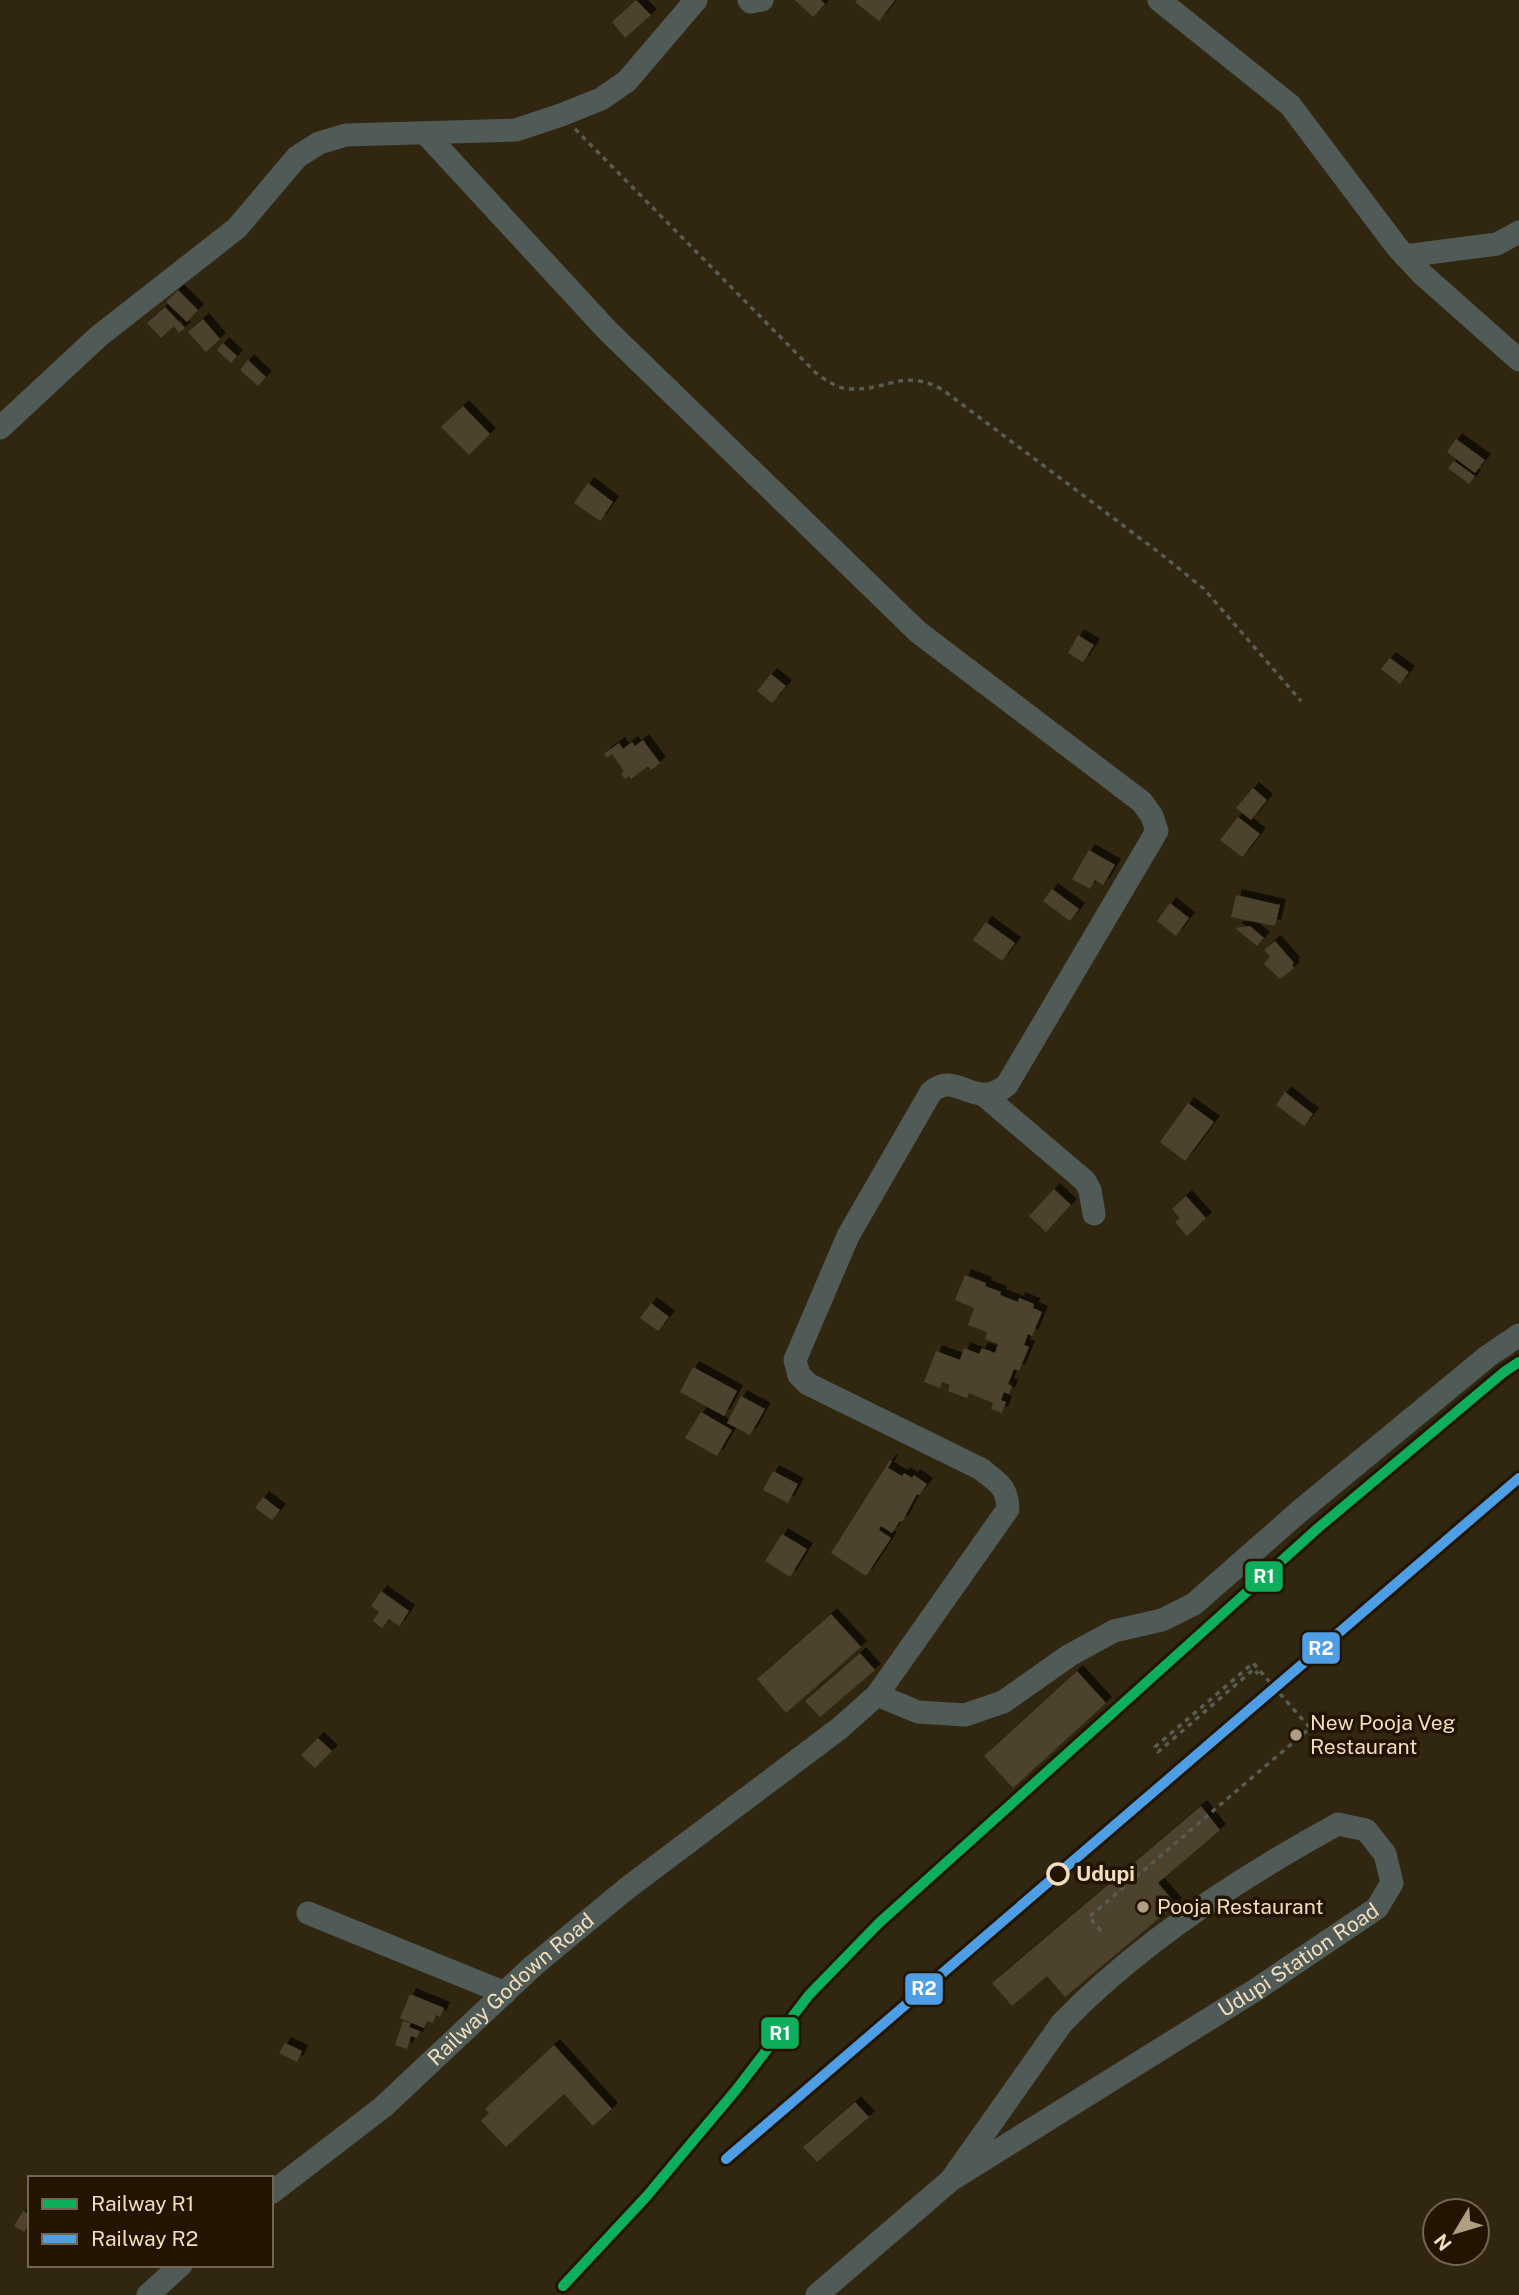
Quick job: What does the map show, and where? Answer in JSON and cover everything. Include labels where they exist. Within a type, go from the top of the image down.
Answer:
[{"type":"street","points":[[0,428],[99,336],[237,228],[297,157],[319,143],[346,135],[516,130],[561,115],[601,99],[627,81],[696,0]]},
{"type":"street","points":[[749,0],[762,0]]},
{"type":"street","points":[[1159,0],[1290,106],[1405,256],[1519,360]]},
{"type":"street","points":[[425,133],[607,330],[918,632],[1142,802],[1152,816],[1157,831],[1007,1085],[998,1092],[985,1096]]},
{"type":"street","points":[[1405,256],[1497,244],[1519,232]]},
{"type":"street","name":"Railway Godown Road","points":[[273,2191],[383,2107],[505,1993],[626,1889],[840,1728],[877,1695],[1008,1509],[1007,1496],[1002,1486],[981,1469],[808,1384],[799,1375],[794,1360],[848,1236],[931,1092],[939,1085],[951,1084],[985,1096]]},
{"type":"street","points":[[985,1096],[1085,1181],[1090,1190],[1094,1214]]},
{"type":"street","points":[[877,1695],[918,1712],[965,1715],[1003,1702],[1070,1655],[1114,1631],[1162,1620],[1194,1604],[1301,1510],[1488,1356],[1519,1335]]},
{"type":"street","name":"Udupi Station Road","points":[[1338,1824],[1366,1830],[1385,1854],[1391,1882],[1377,1908],[1257,1989],[951,2180],[1062,2023],[1090,1996],[1195,1912],[1267,1863],[1338,1824]]},
{"type":"street","points":[[308,1913],[505,1993]]},
{"type":"street","points":[[817,2295],[951,2180]]},
{"type":"street","points":[[148,2295],[179,2267]]},
{"type":"path","points":[[561,115],[816,373],[835,386],[850,390],[913,379],[927,381],[943,390],[1204,589],[1301,701]]},
{"type":"path","points":[[1101,1931],[1089,1917],[1310,1728],[1253,1662],[1154,1747],[1158,1752],[1254,1669],[1258,1674]]},
{"type":"building","points":[[636,0],[651,15],[625,38],[612,22]]},
{"type":"building","points":[[795,0],[821,0],[825,4],[813,17]]},
{"type":"building","points":[[895,0],[879,21],[855,2]]},
{"type":"building","points":[[178,290],[198,310],[187,322],[166,302]]},
{"type":"building","points":[[165,307],[185,328],[179,333],[174,326],[161,338],[147,323]]},
{"type":"building","points":[[203,319],[220,339],[206,352],[188,332]]},
{"type":"building","points":[[223,343],[237,356],[231,363],[217,350]]},
{"type":"building","points":[[248,360],[266,377],[258,386],[240,370]]},
{"type":"building","points":[[463,406],[490,434],[469,455],[441,427]]},
{"type":"building","points":[[1456,439],[1485,460],[1475,473],[1447,452]]},
{"type":"building","points":[[1454,461],[1475,476],[1469,484],[1448,468]]},
{"type":"building","points":[[588,483],[613,502],[600,521],[574,503]]},
{"type":"building","points":[[1078,635],[1094,645],[1083,662],[1068,653]]},
{"type":"building","points":[[1390,658],[1409,672],[1400,684],[1381,669]]},
{"type":"building","points":[[771,674],[786,686],[772,703],[757,691]]},
{"type":"building","points":[[643,740],[660,763],[651,770],[648,766],[631,779],[629,776],[625,779],[621,774],[624,771],[612,754],[607,758],[604,754],[619,743],[623,749],[632,742],[635,746]]},
{"type":"building","points":[[1253,788],[1267,800],[1251,820],[1236,808]]},
{"type":"building","points":[[1238,817],[1260,834],[1242,857],[1220,840]]},
{"type":"building","points":[[1089,850],[1115,865],[1103,885],[1095,880],[1090,889],[1072,879]]},
{"type":"building","points":[[1052,889],[1079,909],[1070,921],[1043,901]]},
{"type":"building","points":[[1236,895],[1280,905],[1275,926],[1231,917]]},
{"type":"building","points":[[1170,903],[1189,918],[1176,936],[1157,921]]},
{"type":"building","points":[[986,922],[1015,943],[1002,961],[973,940]]},
{"type":"building","points":[[1250,926],[1264,938],[1257,946],[1235,928]]},
{"type":"building","points":[[1275,941],[1294,963],[1294,968],[1280,979],[1264,964],[1270,956],[1264,950]]},
{"type":"building","points":[[1285,1092],[1313,1114],[1304,1126],[1276,1105]]},
{"type":"building","points":[[1188,1103],[1214,1122],[1185,1161],[1160,1142]]},
{"type":"building","points":[[1054,1189],[1071,1205],[1046,1232],[1029,1216]]},
{"type":"building","points":[[1186,1196],[1206,1218],[1187,1236],[1175,1222],[1180,1218],[1172,1209]]},
{"type":"building","points":[[965,1275],[986,1283],[985,1286],[1001,1292],[1000,1295],[1018,1302],[1019,1298],[1034,1304],[1033,1308],[1042,1312],[1032,1336],[1028,1334],[1024,1345],[1029,1347],[1019,1371],[1014,1369],[1008,1384],[1012,1386],[1009,1394],[1004,1392],[1001,1400],[1006,1402],[1002,1413],[991,1409],[993,1403],[969,1393],[967,1398],[948,1391],[950,1385],[942,1382],[940,1388],[924,1382],[936,1351],[960,1360],[964,1348],[979,1354],[982,1348],[995,1353],[998,1344],[985,1339],[987,1332],[968,1325],[974,1308],[955,1300]]},
{"type":"building","points":[[651,1303],[669,1317],[658,1331],[640,1318]]},
{"type":"building","points":[[693,1367],[737,1391],[724,1416],[680,1392]]},
{"type":"building","points":[[741,1396],[765,1409],[750,1435],[727,1423]]},
{"type":"building","points":[[701,1412],[732,1430],[717,1456],[685,1438]]},
{"type":"building","points":[[890,1460],[892,1461],[888,1468],[902,1476],[904,1473],[912,1478],[914,1475],[927,1484],[919,1495],[917,1494],[902,1522],[900,1521],[892,1533],[881,1526],[879,1530],[891,1538],[866,1576],[831,1553]]},
{"type":"building","points":[[773,1471],[798,1484],[788,1503],[763,1490]]},
{"type":"building","points":[[263,1497],[280,1510],[272,1520],[255,1508]]},
{"type":"building","points":[[782,1534],[807,1549],[790,1577],[765,1561]]},
{"type":"building","points":[[381,1591],[409,1611],[399,1626],[389,1619],[382,1628],[373,1621],[379,1612],[371,1606]]},
{"type":"building","points":[[831,1614],[861,1647],[786,1713],[757,1679]]},
{"type":"building","points":[[860,1653],[875,1670],[820,1717],[805,1701]]},
{"type":"building","points":[[1077,1671],[1106,1703],[1013,1788],[984,1756]]},
{"type":"building","points":[[318,1738],[332,1751],[315,1768],[301,1755]]},
{"type":"building","points":[[1201,1806],[1220,1830],[1158,1883],[1176,1904],[1065,1997],[1047,1976],[1012,2006],[992,1983]]},
{"type":"building","points":[[410,1994],[444,2008],[440,2017],[436,2015],[433,2023],[427,2021],[424,2028],[400,2018]]},
{"type":"building","points":[[403,2021],[411,2023],[409,2027],[420,2031],[417,2038],[411,2036],[407,2049],[395,2045]]},
{"type":"building","points":[[285,2043],[302,2051],[297,2062],[279,2053]]},
{"type":"building","points":[[554,2045],[612,2109],[593,2126],[564,2094],[506,2147],[481,2121],[489,2113],[485,2109]]},
{"type":"building","points":[[855,2102],[869,2117],[817,2162],[803,2147]]},
{"type":"building","points":[[23,2211],[28,2213],[28,2225],[24,2232],[14,2226]]},
{"type":"rail line","name":"R1","points":[[563,2286],[646,2197],[736,2090],[809,1995],[879,1923],[1318,1528],[1519,1362]]},
{"type":"rail line","name":"R2","points":[[726,2159],[1519,1478]]},
{"type":"place","name":"New Pooja Veg Restaurant","points":[[1296,1735]]},
{"type":"place","name":"Udupi","points":[[1058,1874]]},
{"type":"place","name":"Pooja Restaurant","points":[[1143,1907]]}]
